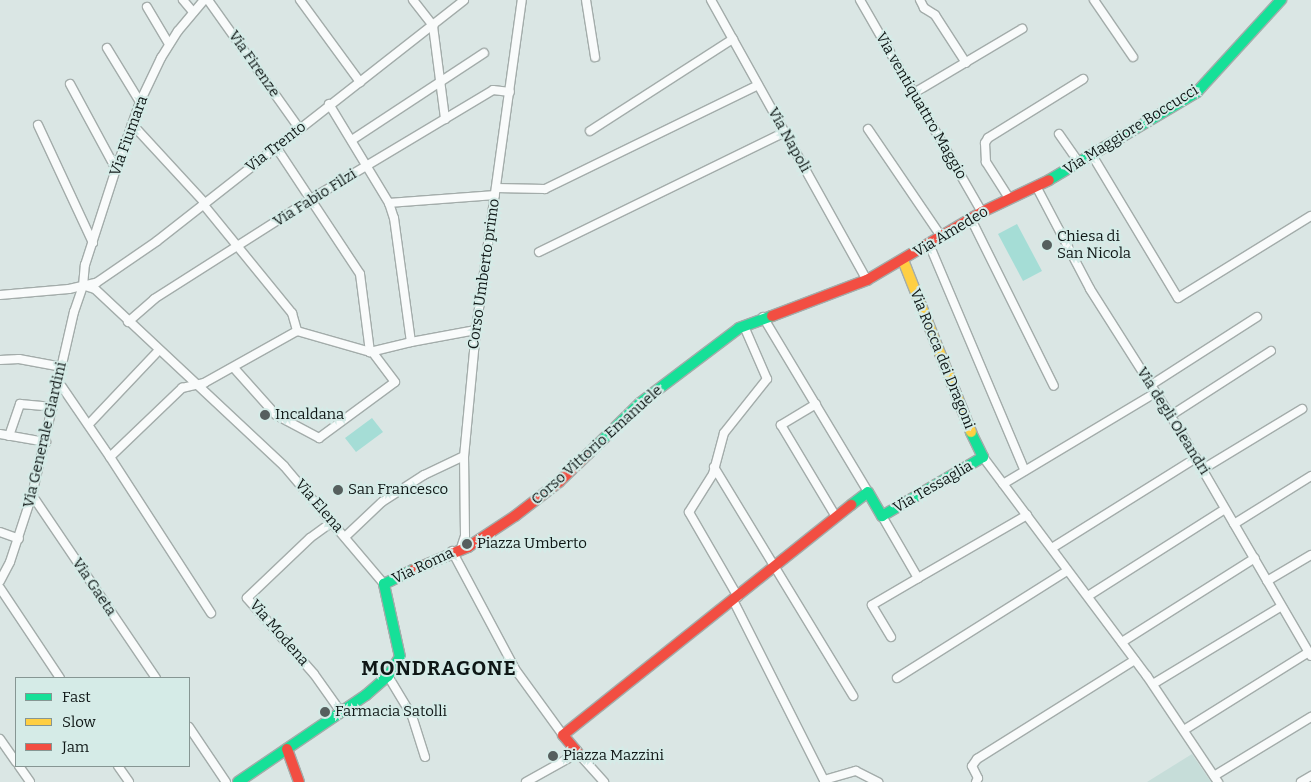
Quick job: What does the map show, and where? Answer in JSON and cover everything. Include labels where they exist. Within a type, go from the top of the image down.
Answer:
[{"type":"street","points":[[183,0],[193,12]]},
{"type":"street","name":"Via Fiumara","points":[[83,286],[93,243],[116,169],[140,102],[169,44],[204,0]]},
{"type":"street","name":"Via Firenze","points":[[208,0],[299,128]]},
{"type":"street","points":[[300,0],[360,82]]},
{"type":"street","points":[[413,0],[433,26],[445,119]]},
{"type":"street","name":"Via Trento","points":[[0,295],[96,283],[157,242],[299,128],[433,26],[464,0]]},
{"type":"street","name":"Corso Umberto primo","points":[[457,550],[464,536],[464,456],[476,330],[522,0]]},
{"type":"street","points":[[586,0],[595,57]]},
{"type":"street","name":"Via Napoli","points":[[711,0],[867,280]]},
{"type":"street","name":"Via ventiquattro Maggio","points":[[860,0],[982,212]]},
{"type":"street","points":[[920,0],[924,8],[935,15],[966,63]]},
{"type":"street","name":"Via Maggiore Boccucci","points":[[1036,186],[1079,163],[1197,92],[1281,0]]},
{"type":"street","points":[[1097,1],[1133,57]]},
{"type":"street","points":[[147,7],[169,44]]},
{"type":"street","points":[[914,93],[1022,29]]},
{"type":"street","points":[[590,131],[733,39]]},
{"type":"street","points":[[107,48],[140,102]]},
{"type":"street","points":[[352,140],[484,53]]},
{"type":"street","points":[[1009,198],[986,162],[985,143],[988,138],[1083,78]]},
{"type":"street","points":[[70,84],[116,169]]},
{"type":"street","points":[[389,203],[496,191],[545,189],[758,85]]},
{"type":"street","name":"Via Fabio Filzi","points":[[128,322],[154,299],[367,165],[494,90],[510,92]]},
{"type":"street","points":[[330,104],[389,203],[394,218],[411,342]]},
{"type":"street","points":[[132,124],[204,203],[292,313],[297,331]]},
{"type":"street","points":[[38,125],[93,243]]},
{"type":"street","points":[[868,129],[941,236]]},
{"type":"street","points":[[539,252],[785,132]]},
{"type":"street","points":[[1059,134],[1079,163]]},
{"type":"street","points":[[234,368],[276,415],[319,438],[395,382],[371,352],[360,274],[276,147]]},
{"type":"street","points":[[1092,155],[1178,298],[1311,216]]},
{"type":"street","name":"Via Amedeo","points":[[867,280],[971,218],[1036,186]]},
{"type":"street","name":"Via degli Oleandri","points":[[1036,186],[1090,289],[1196,458],[1255,558],[1280,607],[1309,648]]},
{"type":"street","points":[[971,218],[1054,386]]},
{"type":"street","points":[[929,244],[1025,471]]},
{"type":"street","name":"Via Rocca dei Dragoni","points":[[903,260],[952,390],[983,457]]},
{"type":"street","name":"Corso Vittorio Emanuele","points":[[457,550],[484,537],[541,496],[640,403],[744,326],[867,280]]},
{"type":"street","name":"Via Elena","points":[[83,286],[95,289],[128,322],[284,466],[384,584],[400,657],[388,676],[342,712],[238,782]]},
{"type":"street","name":"Via Generale Giardini","points":[[0,581],[19,538],[32,495],[46,442],[58,382],[83,286]]},
{"type":"street","points":[[1151,385],[1257,317]]},
{"type":"street","points":[[763,318],[918,578]]},
{"type":"street","points":[[744,326],[767,379],[724,433],[714,467],[689,512],[736,598],[824,781],[856,771],[878,782]]},
{"type":"street","points":[[110,457],[182,388],[204,384],[297,331],[371,352],[411,342],[476,330]]},
{"type":"street","points":[[89,424],[159,350]]},
{"type":"street","points":[[1170,416],[1271,351]]},
{"type":"street","points":[[0,360],[18,359],[62,367]]},
{"type":"street","points":[[58,382],[89,424],[211,613]]},
{"type":"street","points":[[1003,484],[1156,393]]},
{"type":"street","points":[[8,436],[20,404],[53,407]]},
{"type":"street","points":[[816,404],[781,425],[836,517]]},
{"type":"street","points":[[1202,469],[1302,409]]},
{"type":"street","points":[[0,434],[46,442]]},
{"type":"street","points":[[345,537],[382,502],[424,475],[464,456]]},
{"type":"street","points":[[983,457],[1153,684],[1216,779],[1311,717]]},
{"type":"street","name":"Via Tessaglia","points":[[882,516],[983,457]]},
{"type":"street","points":[[1052,548],[1196,458]]},
{"type":"street","points":[[714,467],[853,696]]},
{"type":"street","points":[[1234,524],[1311,476]]},
{"type":"street","points":[[563,735],[868,492]]},
{"type":"street","name":"Via Gaeta","points":[[32,495],[155,677]]},
{"type":"street","points":[[1088,596],[1225,509]]},
{"type":"street","points":[[891,637],[872,605],[1027,515]]},
{"type":"street","name":"Via Modena","points":[[332,522],[310,538],[247,598],[314,674],[342,712]]},
{"type":"street","points":[[0,532],[19,538]]},
{"type":"street","points":[[457,550],[515,669],[563,735],[604,782]]},
{"type":"street","name":"Via Roma","points":[[384,584],[457,550]]},
{"type":"street","points":[[1267,581],[1311,555]]},
{"type":"street","points":[[1122,642],[1255,558]]},
{"type":"street","points":[[897,678],[1067,570]]},
{"type":"street","points":[[0,588],[59,677]]},
{"type":"street","points":[[1153,684],[1280,607]]},
{"type":"street","points":[[1184,730],[1309,648]]},
{"type":"street","points":[[976,782],[978,778],[972,766],[977,759],[1135,660]]},
{"type":"street","points":[[388,676],[412,716],[424,757]]},
{"type":"street","points":[[190,728],[226,782]]},
{"type":"street","points":[[0,738],[15,760]]},
{"type":"street","points":[[287,749],[299,782]]},
{"type":"street","points":[[526,782],[578,753]]},
{"type":"street","points":[[20,767],[30,782]]},
{"type":"street","points":[[119,767],[128,782]]},
{"type":"street","points":[[1301,782],[1311,776]]},
{"type":"shaded area","points":[[1017,224],[1042,271],[1023,281],[998,234]]},
{"type":"shaded area","points":[[372,418],[383,432],[356,452],[345,438]]},
{"type":"shaded area","points":[[1192,754],[1211,782],[1147,782]]},
{"type":"traffic: fast","points":[[1049,180],[1197,92],[1281,0]]},
{"type":"traffic: fast","points":[[588,454],[640,403],[739,328],[772,316]]},
{"type":"traffic: fast","points":[[851,505],[868,492],[882,516],[983,457],[971,432]]},
{"type":"traffic: fast","points":[[238,782],[366,695],[388,676],[400,657],[384,584],[413,570]]},
{"type":"traffic: slow","points":[[903,260],[971,432]]},
{"type":"traffic: jam","points":[[772,316],[867,280],[982,212],[1049,180]]},
{"type":"traffic: jam","points":[[413,570],[468,547],[515,516],[559,482],[588,454]]},
{"type":"traffic: jam","points":[[578,753],[563,735],[851,505]]},
{"type":"traffic: jam","points":[[287,749],[299,782]]},
{"type":"place","name":"Chiesa di San Nicola","points":[[1047,245]]},
{"type":"place","name":"Incaldana","points":[[265,415]]},
{"type":"place","name":"San Francesco","points":[[338,490]]},
{"type":"place","name":"Piazza Umberto","points":[[467,544]]},
{"type":"place","name":"Farmacia Satolli","points":[[325,712]]},
{"type":"place","name":"Piazza Mazzini","points":[[553,756]]},
{"type":"district","name":"MONDRAGONE","points":[[439,668]]}]
